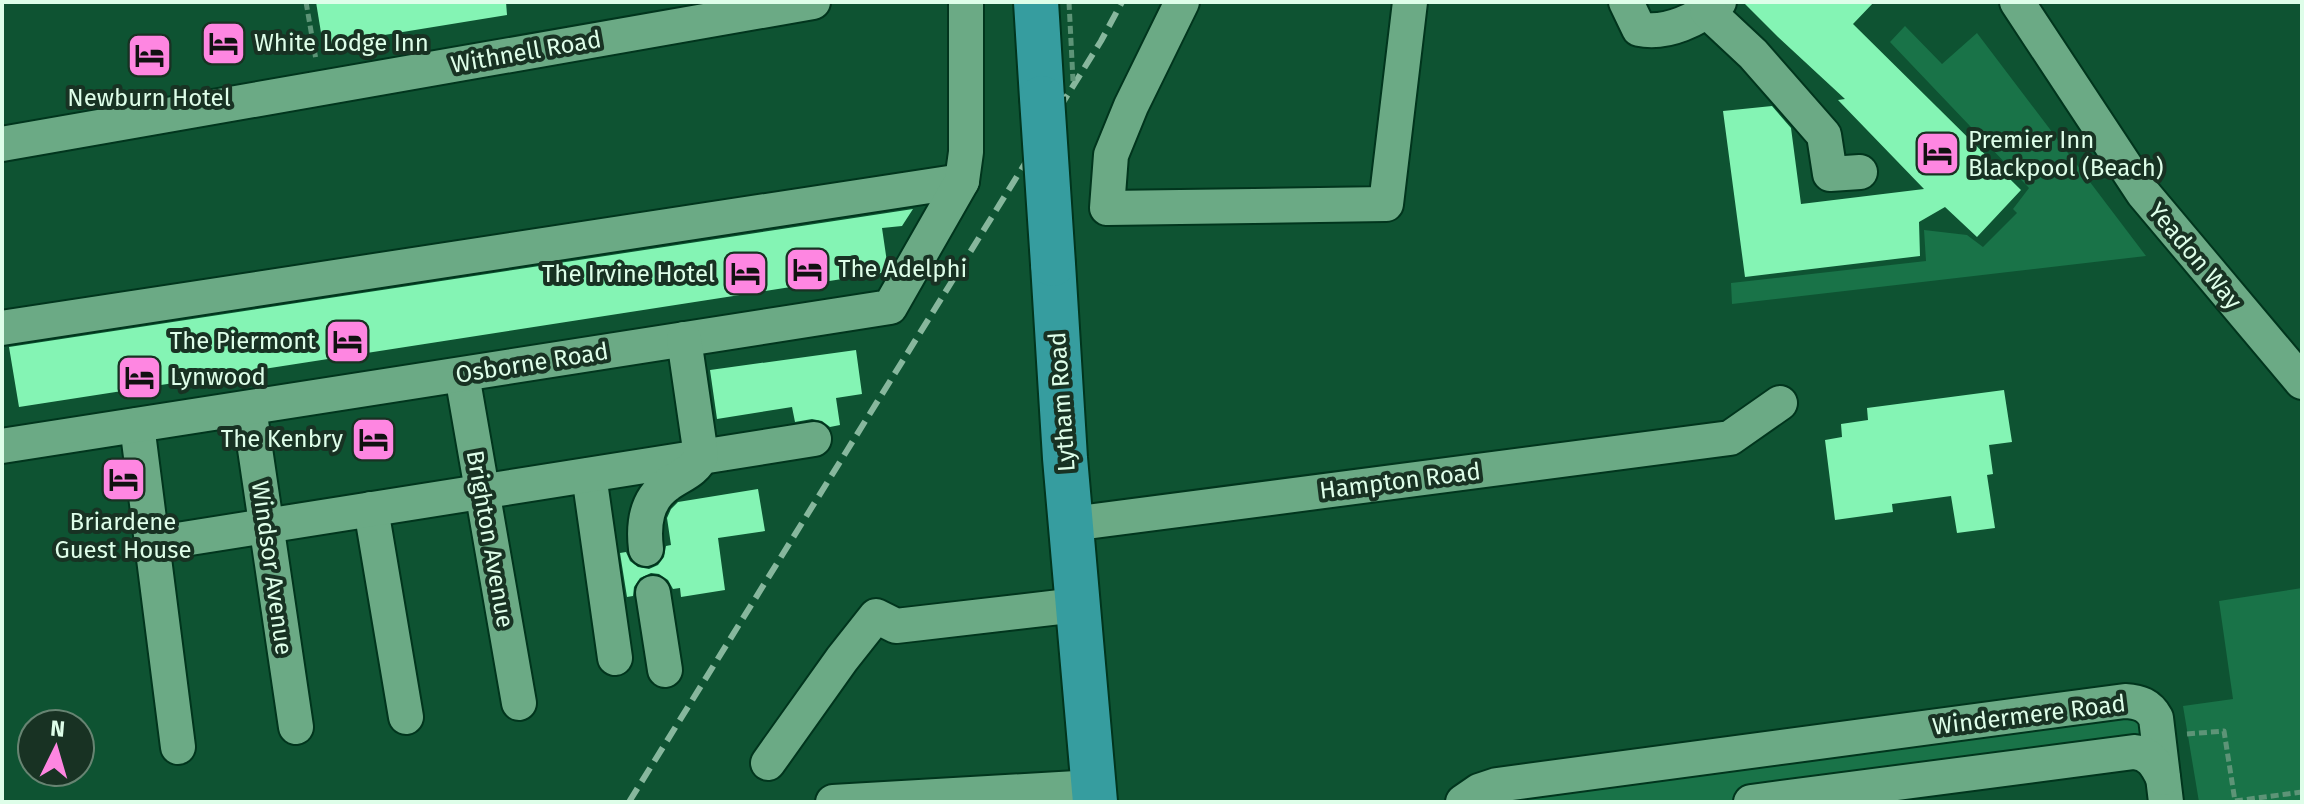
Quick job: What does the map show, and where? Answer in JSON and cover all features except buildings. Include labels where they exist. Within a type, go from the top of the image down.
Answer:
[{"type":"main road","name":"Lytham Road","points":[[1036,2],[1071,524],[1094,794]]},
{"type":"street","name":"Withnell Road","points":[[2,144],[813,2]]},
{"type":"street","points":[[2,328],[964,167],[966,2]]},
{"type":"street","points":[[1182,2],[1131,106],[1111,155],[1107,208],[1386,204],[1410,2]]},
{"type":"street","points":[[1626,2],[1639,29],[1647,31],[1673,28],[1713,7],[1824,135],[1830,174],[1860,172]]},
{"type":"street","name":"Yeadon Way","points":[[2017,2],[2143,193],[2302,382]]},
{"type":"street","name":"Osborne Road","points":[[2,446],[890,307],[964,167]]},
{"type":"street","points":[[646,549],[644,534],[652,499],[668,484],[695,467],[701,456],[684,339]]},
{"type":"street","name":"Brighton Avenue","points":[[462,375],[519,703]]},
{"type":"street","name":"Hampton Road","points":[[1071,524],[1730,438],[1780,403]]},
{"type":"street","name":"Windsor Avenue","points":[[249,408],[296,727]]},
{"type":"street","points":[[137,425],[178,747]]},
{"type":"street","points":[[152,544],[814,439]]},
{"type":"street","points":[[589,475],[615,658]]},
{"type":"street","points":[[371,509],[406,717]]},
{"type":"street","points":[[653,593],[665,670]]},
{"type":"street","points":[[768,763],[876,616],[896,626],[1077,605]]},
{"type":"street","name":"Windermere Road","points":[[1463,802],[1479,791],[1497,785],[2125,701],[2138,702],[2152,710],[2156,718],[2165,790]]},
{"type":"street","points":[[1789,745],[1797,799]]},
{"type":"street","name":"Windermere Road","points":[[1751,802],[1797,799],[2134,752],[2149,757],[2157,766],[2165,790]]},
{"type":"street","points":[[833,802],[1094,794]]},
{"type":"path","points":[[306,2],[321,88]]},
{"type":"path","points":[[2159,736],[2224,731],[2236,801],[2302,792]]},
{"type":"green space","points":[[1905,26],[1942,64],[1977,33],[2146,256],[1732,304],[1731,283],[1926,261],[1924,230],[1967,235],[1983,247],[2017,213],[2013,209],[2029,188],[1890,42]]},
{"type":"green space","points":[[2302,588],[2302,802],[2199,802],[2183,706],[2233,699],[2219,601]]},
{"type":"green space","points":[[2138,702],[2157,766],[1751,802],[1463,802]]},
{"type":"railway","points":[[629,802],[1101,41],[1122,2]]},
{"type":"place","name":"White Lodge Inn","points":[[223,43]]},
{"type":"place","name":"Newburn Hotel","points":[[149,56]]},
{"type":"place","name":"Premier Inn Blackpool (Beach)","points":[[1937,154]]},
{"type":"place","name":"The Adelphi","points":[[807,269]]},
{"type":"place","name":"The Irvine Hotel","points":[[746,274]]},
{"type":"place","name":"The Piermont","points":[[347,341]]},
{"type":"place","name":"Lynwood","points":[[139,377]]},
{"type":"place","name":"The Kenbry","points":[[374,439]]},
{"type":"place","name":"Briardene Guest House","points":[[123,480]]}]
